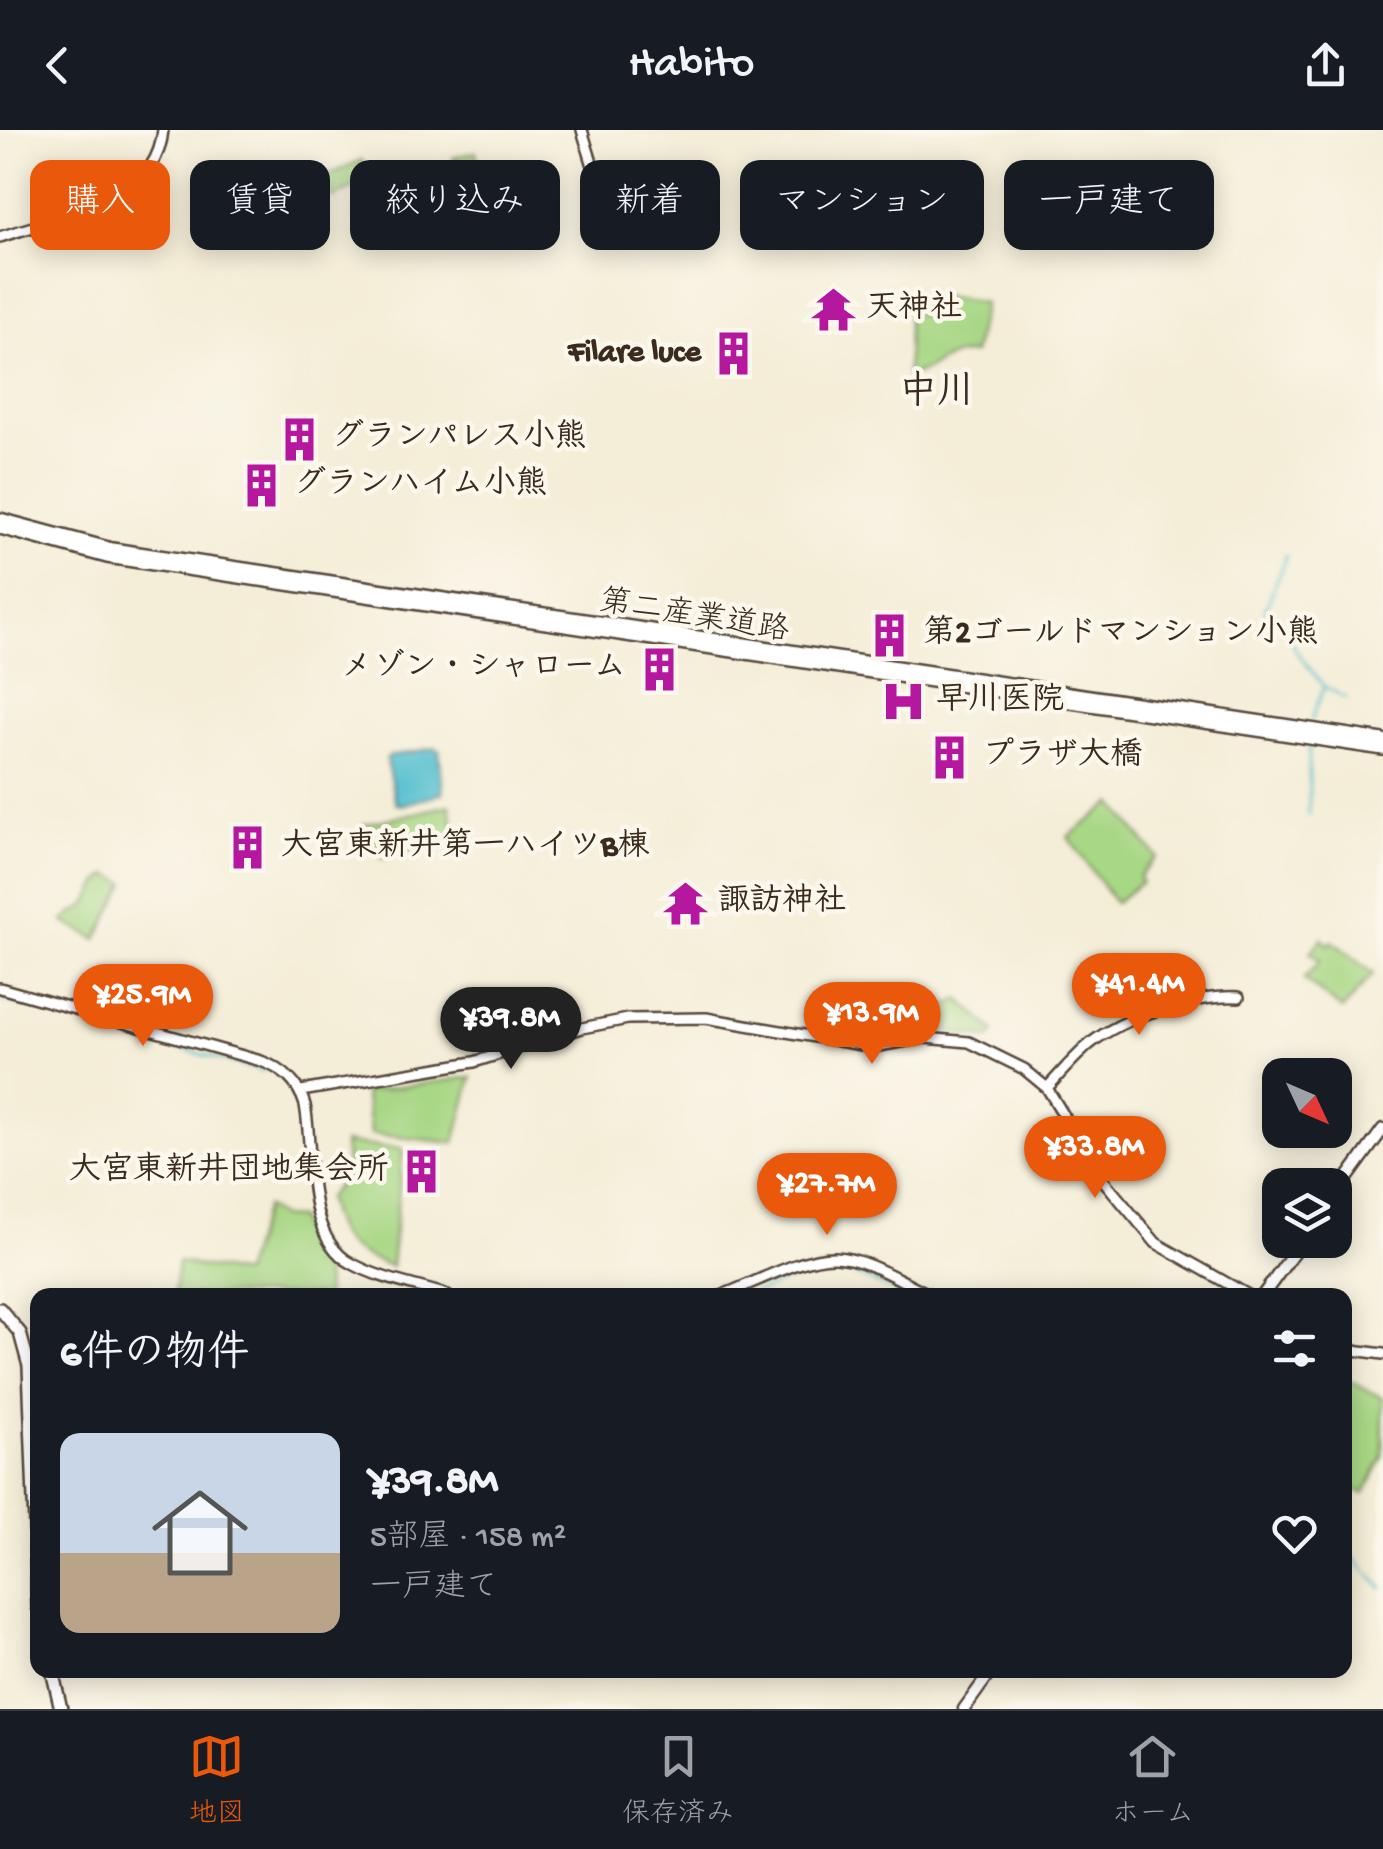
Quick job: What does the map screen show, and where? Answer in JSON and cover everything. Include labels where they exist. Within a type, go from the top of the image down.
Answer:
[{"type":"main road","name":"第二産業道路","points":[[0,519],[112,549],[1383,740]]},
{"type":"main road","name":"第二産業道路","points":[[0,528],[107,557],[1383,749]]},
{"type":"main road","points":[[1352,1175],[1378,1144],[1383,1129]]},
{"type":"main road","points":[[1268,1288],[1290,1258]]},
{"type":"main road","points":[[0,1309],[20,1333],[29,1366],[30,1393]]},
{"type":"main road","points":[[54,1678],[61,1709]]},
{"type":"main road","points":[[964,1709],[986,1678]]},
{"type":"street","points":[[0,238],[126,192],[153,166],[163,130]]},
{"type":"street","points":[[582,130],[592,160]]},
{"type":"street","points":[[0,988],[260,1061],[284,1072],[301,1091],[308,1118],[317,1210],[327,1240],[354,1265],[425,1288]]},
{"type":"street","points":[[1047,1088],[1091,1043],[1134,1018],[1217,996],[1238,997]]},
{"type":"street","points":[[301,1091],[474,1062],[597,1024],[628,1019],[718,1020],[873,1048],[925,1038],[962,1040],[1024,1069],[1047,1088],[1104,1180],[1144,1231],[1163,1248],[1238,1288]]},
{"type":"street","points":[[740,1288],[814,1260],[836,1257],[860,1263],[915,1288]]},
{"type":"street","points":[[1352,1350],[1383,1354]]},
{"type":"green space","points":[[476,152],[478,160],[454,160]]},
{"type":"green space","points":[[350,165],[350,189],[333,198],[330,174]]},
{"type":"green space","points":[[941,296],[984,303],[973,354],[952,356],[907,376],[908,314],[940,314]]},
{"type":"green space","points":[[1113,803],[1157,857],[1139,876],[1141,882],[1115,903],[1068,837]]},
{"type":"green space","points":[[450,805],[457,847],[416,848],[383,858],[362,825]]},
{"type":"green space","points":[[110,875],[126,883],[97,939],[64,922],[88,903]]},
{"type":"green space","points":[[1322,939],[1329,945],[1332,941],[1373,974],[1342,1010],[1304,979],[1320,961],[1310,953]]},
{"type":"green space","points":[[959,999],[995,1032],[990,1039],[935,1030],[876,1039],[914,1026]]},
{"type":"green space","points":[[472,1077],[455,1143],[371,1134],[364,1092]]},
{"type":"green space","points":[[344,1143],[403,1149],[391,1266],[347,1244],[330,1213],[327,1198],[347,1173]]},
{"type":"green space","points":[[265,1207],[280,1217],[298,1218],[308,1251],[325,1270],[326,1288],[175,1288],[178,1262],[243,1274]]},
{"type":"green space","points":[[1352,1382],[1383,1398],[1383,1457],[1364,1494],[1352,1488]]},
{"type":"water","points":[[439,750],[443,793],[396,803],[386,760],[389,756]]},
{"type":"waterway","points":[[1286,555],[1265,611],[1281,619],[1297,652],[1324,687],[1311,721]]},
{"type":"waterway","points":[[1325,687],[1346,698]]},
{"type":"waterway","points":[[1309,748],[1309,815]]},
{"type":"waterway","points":[[0,999],[263,1071]]},
{"type":"waterway","points":[[305,1215],[308,1232],[330,1263]]},
{"type":"waterway","points":[[768,1288],[835,1266],[887,1288]]},
{"type":"waterway","points":[[1352,1556],[1383,1588]]},
{"type":"place","name":"天神社","points":[[833,310]]},
{"type":"place","name":"Filare luce","points":[[734,354]]},
{"type":"place","name":"グランパレス小熊","points":[[299,439]]},
{"type":"place","name":"グランハイム小熊","points":[[261,486]]},
{"type":"place","name":"第2ゴールドマンション小熊","points":[[890,635]]},
{"type":"place","name":"メゾン・シャローム","points":[[659,669]]},
{"type":"place","name":"早川医院","points":[[903,702]]},
{"type":"place","name":"プラザ大橋","points":[[949,757]]},
{"type":"place","name":"大宮東新井第一ハイツB棟","points":[[248,848]]},
{"type":"place","name":"諏訪神社","points":[[685,903]]},
{"type":"place","name":"大宮東新井団地集会所","points":[[422,1172]]},
{"type":"district","name":"中川","points":[[937,395]]}]
